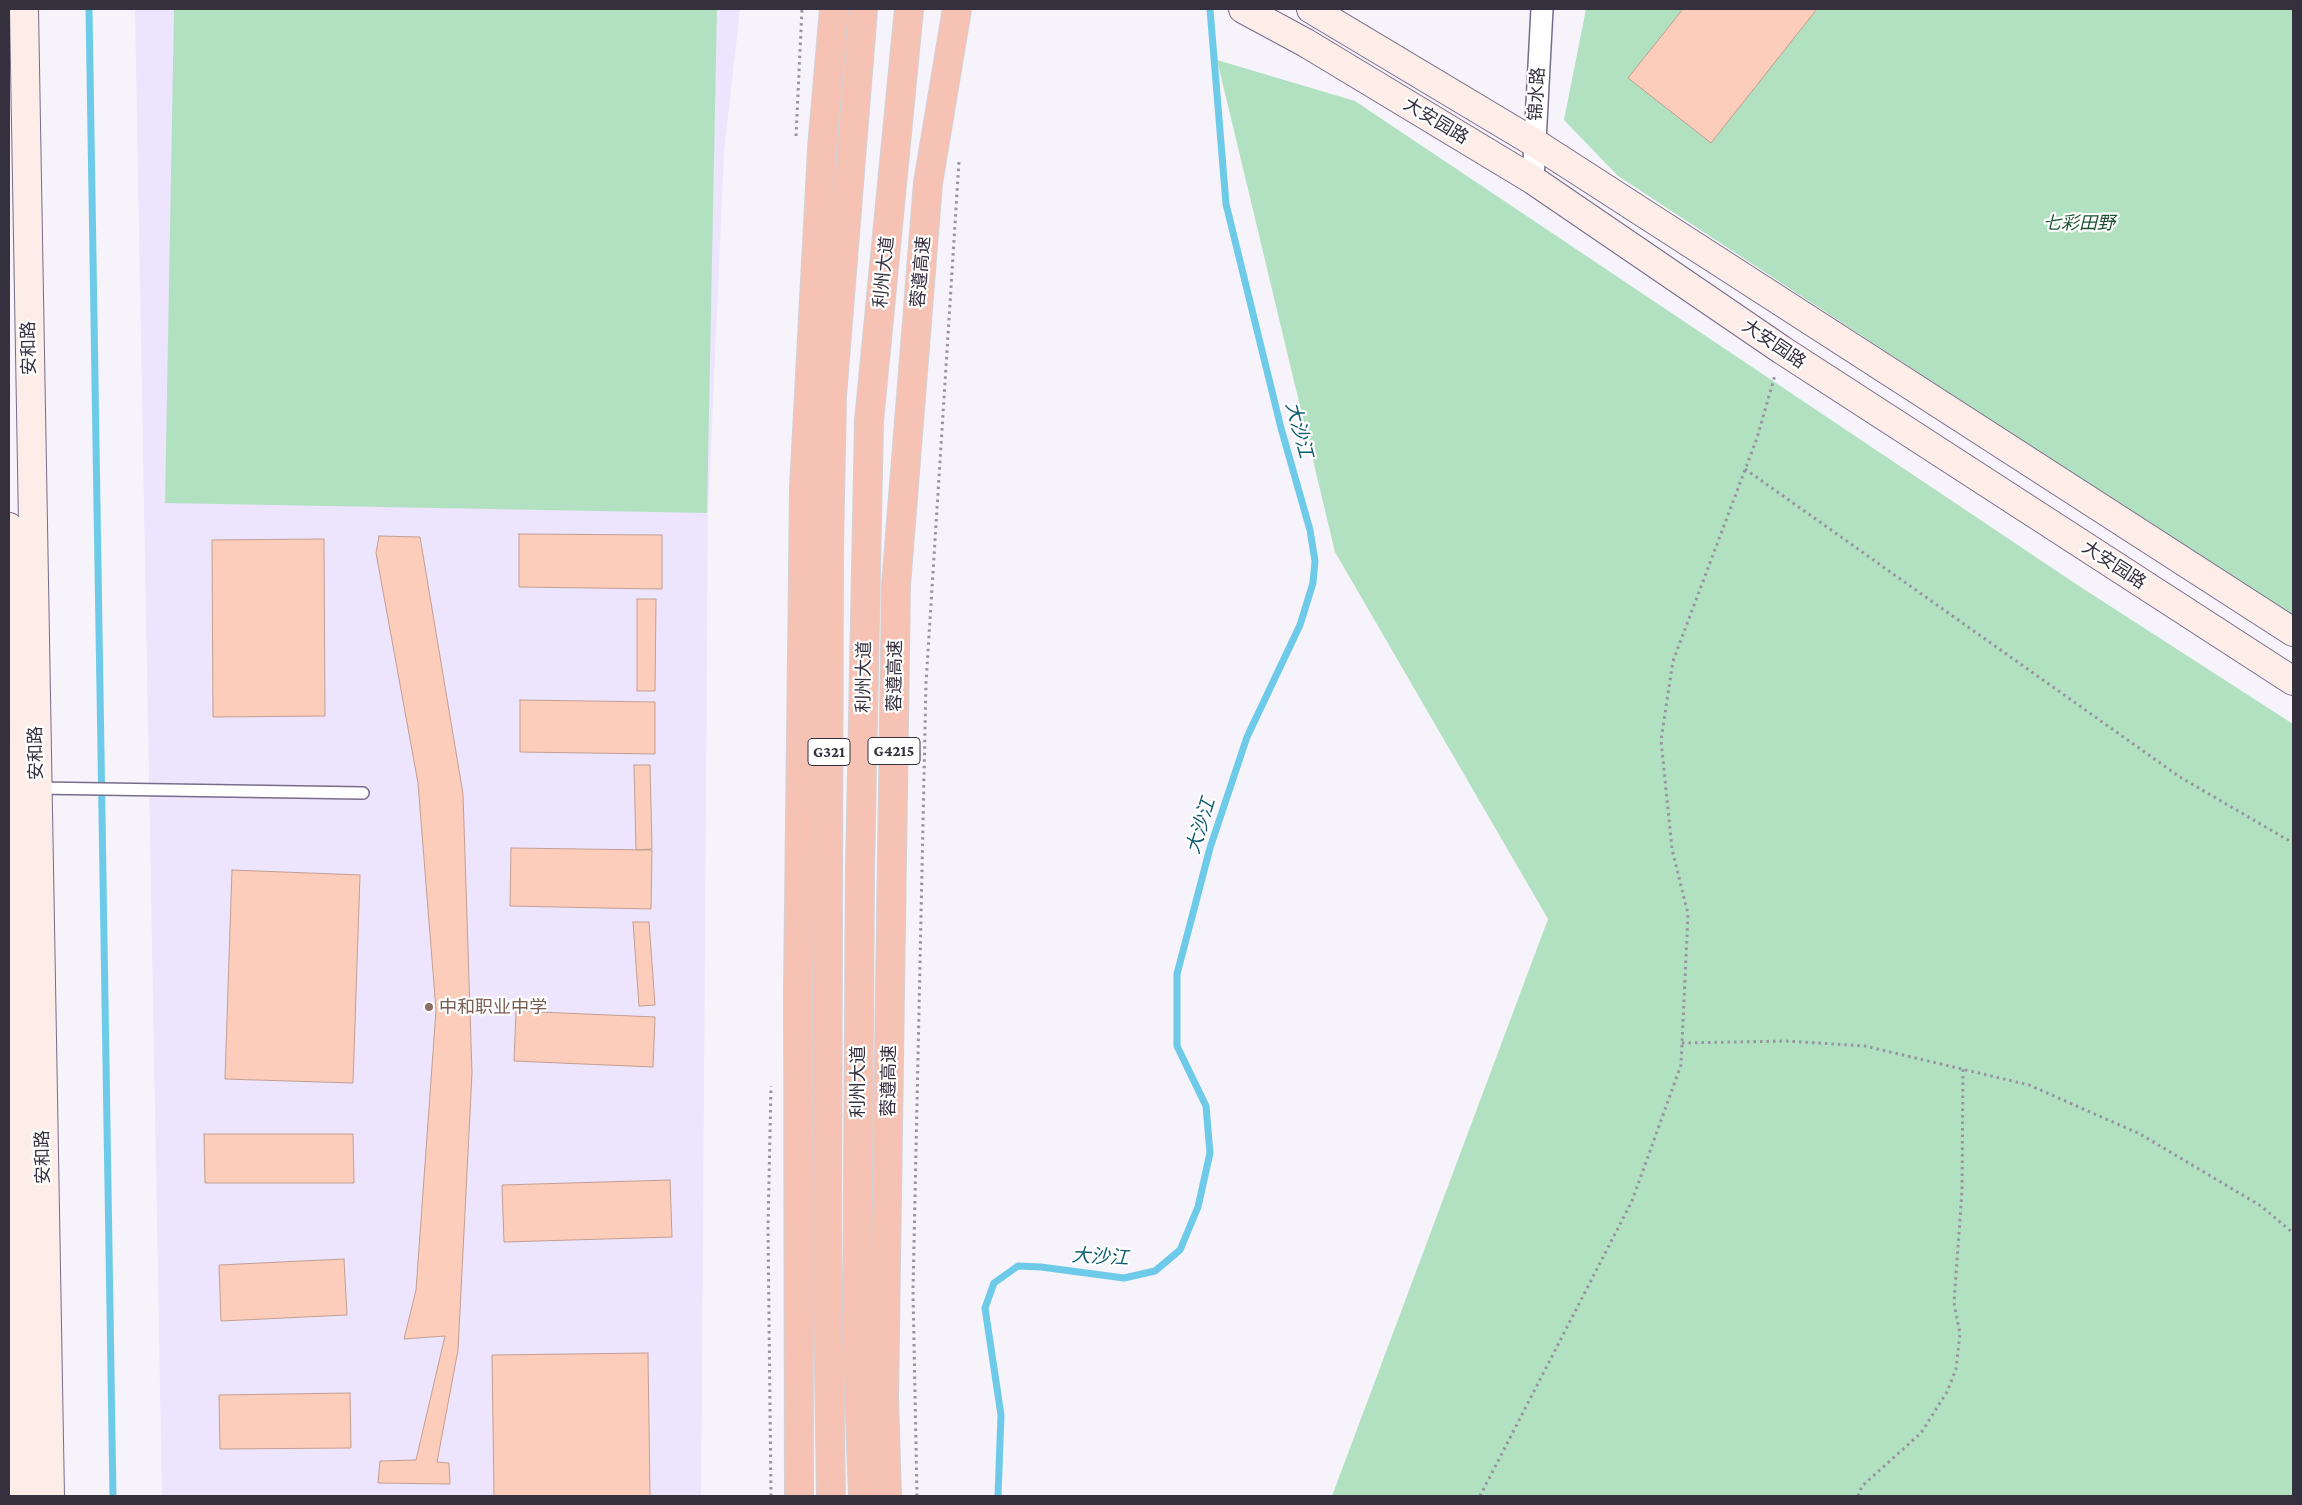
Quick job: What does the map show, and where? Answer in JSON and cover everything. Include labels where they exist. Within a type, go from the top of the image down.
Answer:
[{"type":"highway","points":[[799,1496],[798,998],[804,488],[822,149],[834,9]]},
{"type":"highway","name":"利州大道","points":[[831,1496],[827,1245],[829,530],[832,396],[863,9]]},
{"type":"highway","name":"利州大道","points":[[863,1496],[857,1342],[860,857],[869,420],[909,9]]},
{"type":"highway","name":"蓉遵高速","points":[[887,1496],[884,1398],[896,585],[928,182],[957,9]]},
{"type":"street","name":"安和路","points":[[22,1496],[24,1211],[37,788],[20,495],[24,9]]},
{"type":"street","points":[[1311,9],[1535,143],[2293,632]]},
{"type":"street","name":"锦水路","points":[[1533,180],[1542,9]]},
{"type":"street","name":"大安园路","points":[[1247,11],[1306,43],[1533,180],[1782,350],[2293,681]]},
{"type":"street","name":"安和路","points":[[9,527],[24,1211],[50,1496]]},
{"type":"lane","points":[[37,788],[363,793]]},
{"type":"path","points":[[917,1496],[914,1291],[926,683],[959,154]]},
{"type":"path","points":[[1480,1496],[1632,1201],[1680,1064],[1688,914],[1672,849],[1661,740],[1673,661],[1756,438],[1782,350]]},
{"type":"path","points":[[1745,469],[2180,777],[2293,843]]},
{"type":"path","points":[[1682,1043],[1786,1041],[1865,1046],[2029,1084],[2140,1134],[2261,1206],[2293,1233]]},
{"type":"path","points":[[1858,1496],[1862,1486],[1921,1433],[1947,1392],[1956,1369],[1960,1334],[1954,1303],[1962,1191],[1963,1068]]},
{"type":"shaded area","name":"中和职业中学","points":[[135,9],[740,9],[724,152],[708,517],[701,1496],[162,1496]]},
{"type":"green space","points":[[174,9],[717,9],[707,513],[165,503]]},
{"type":"green space","name":"七彩田野","points":[[1586,9],[2293,9],[2293,618],[1618,176],[1564,120]]},
{"type":"green space","points":[[1217,60],[1355,101],[2079,586],[2293,724],[2293,1496],[1332,1496],[1548,919],[1335,552]]},
{"type":"building","points":[[1683,9],[1817,9],[1711,143],[1628,78]]},
{"type":"building","points":[[519,534],[662,535],[662,589],[519,587]]},
{"type":"building","points":[[379,536],[420,537],[463,794],[472,1073],[458,1350],[437,1462],[449,1463],[450,1484],[378,1483],[380,1461],[416,1460],[445,1336],[404,1339],[416,1290],[436,1010],[418,783],[376,553]]},
{"type":"building","points":[[324,539],[325,716],[213,717],[212,540]]},
{"type":"building","points":[[637,599],[656,599],[655,691],[637,691]]},
{"type":"building","points":[[520,700],[655,702],[655,754],[520,752]]},
{"type":"building","points":[[634,765],[650,765],[652,849],[636,850]]},
{"type":"building","points":[[511,848],[652,850],[651,909],[510,906]]},
{"type":"building","points":[[232,870],[360,875],[353,1083],[225,1079]]},
{"type":"building","points":[[633,922],[649,922],[655,1005],[639,1006]]},
{"type":"building","points":[[516,1011],[655,1017],[653,1067],[514,1061]]},
{"type":"building","points":[[204,1134],[353,1134],[354,1183],[205,1183]]},
{"type":"building","points":[[670,1180],[672,1237],[504,1242],[502,1185]]},
{"type":"building","points":[[344,1259],[347,1315],[221,1321],[219,1265]]},
{"type":"building","points":[[648,1353],[650,1496],[494,1496],[492,1355]]},
{"type":"building","points":[[350,1393],[351,1448],[220,1449],[219,1395]]},
{"type":"waterway","points":[[89,9],[113,1496]]},
{"type":"waterway","name":"大沙江","points":[[998,1496],[1001,1415],[985,1308],[994,1283],[1018,1266],[1041,1267],[1124,1278],[1155,1271],[1180,1250],[1198,1207],[1210,1153],[1206,1106],[1177,1046],[1177,974],[1210,848],[1247,737],[1300,625],[1313,583],[1315,561],[1310,530],[1281,428],[1226,204],[1210,9]]},
{"type":"place","name":"中和职业中学","points":[[429,1007]]}]
